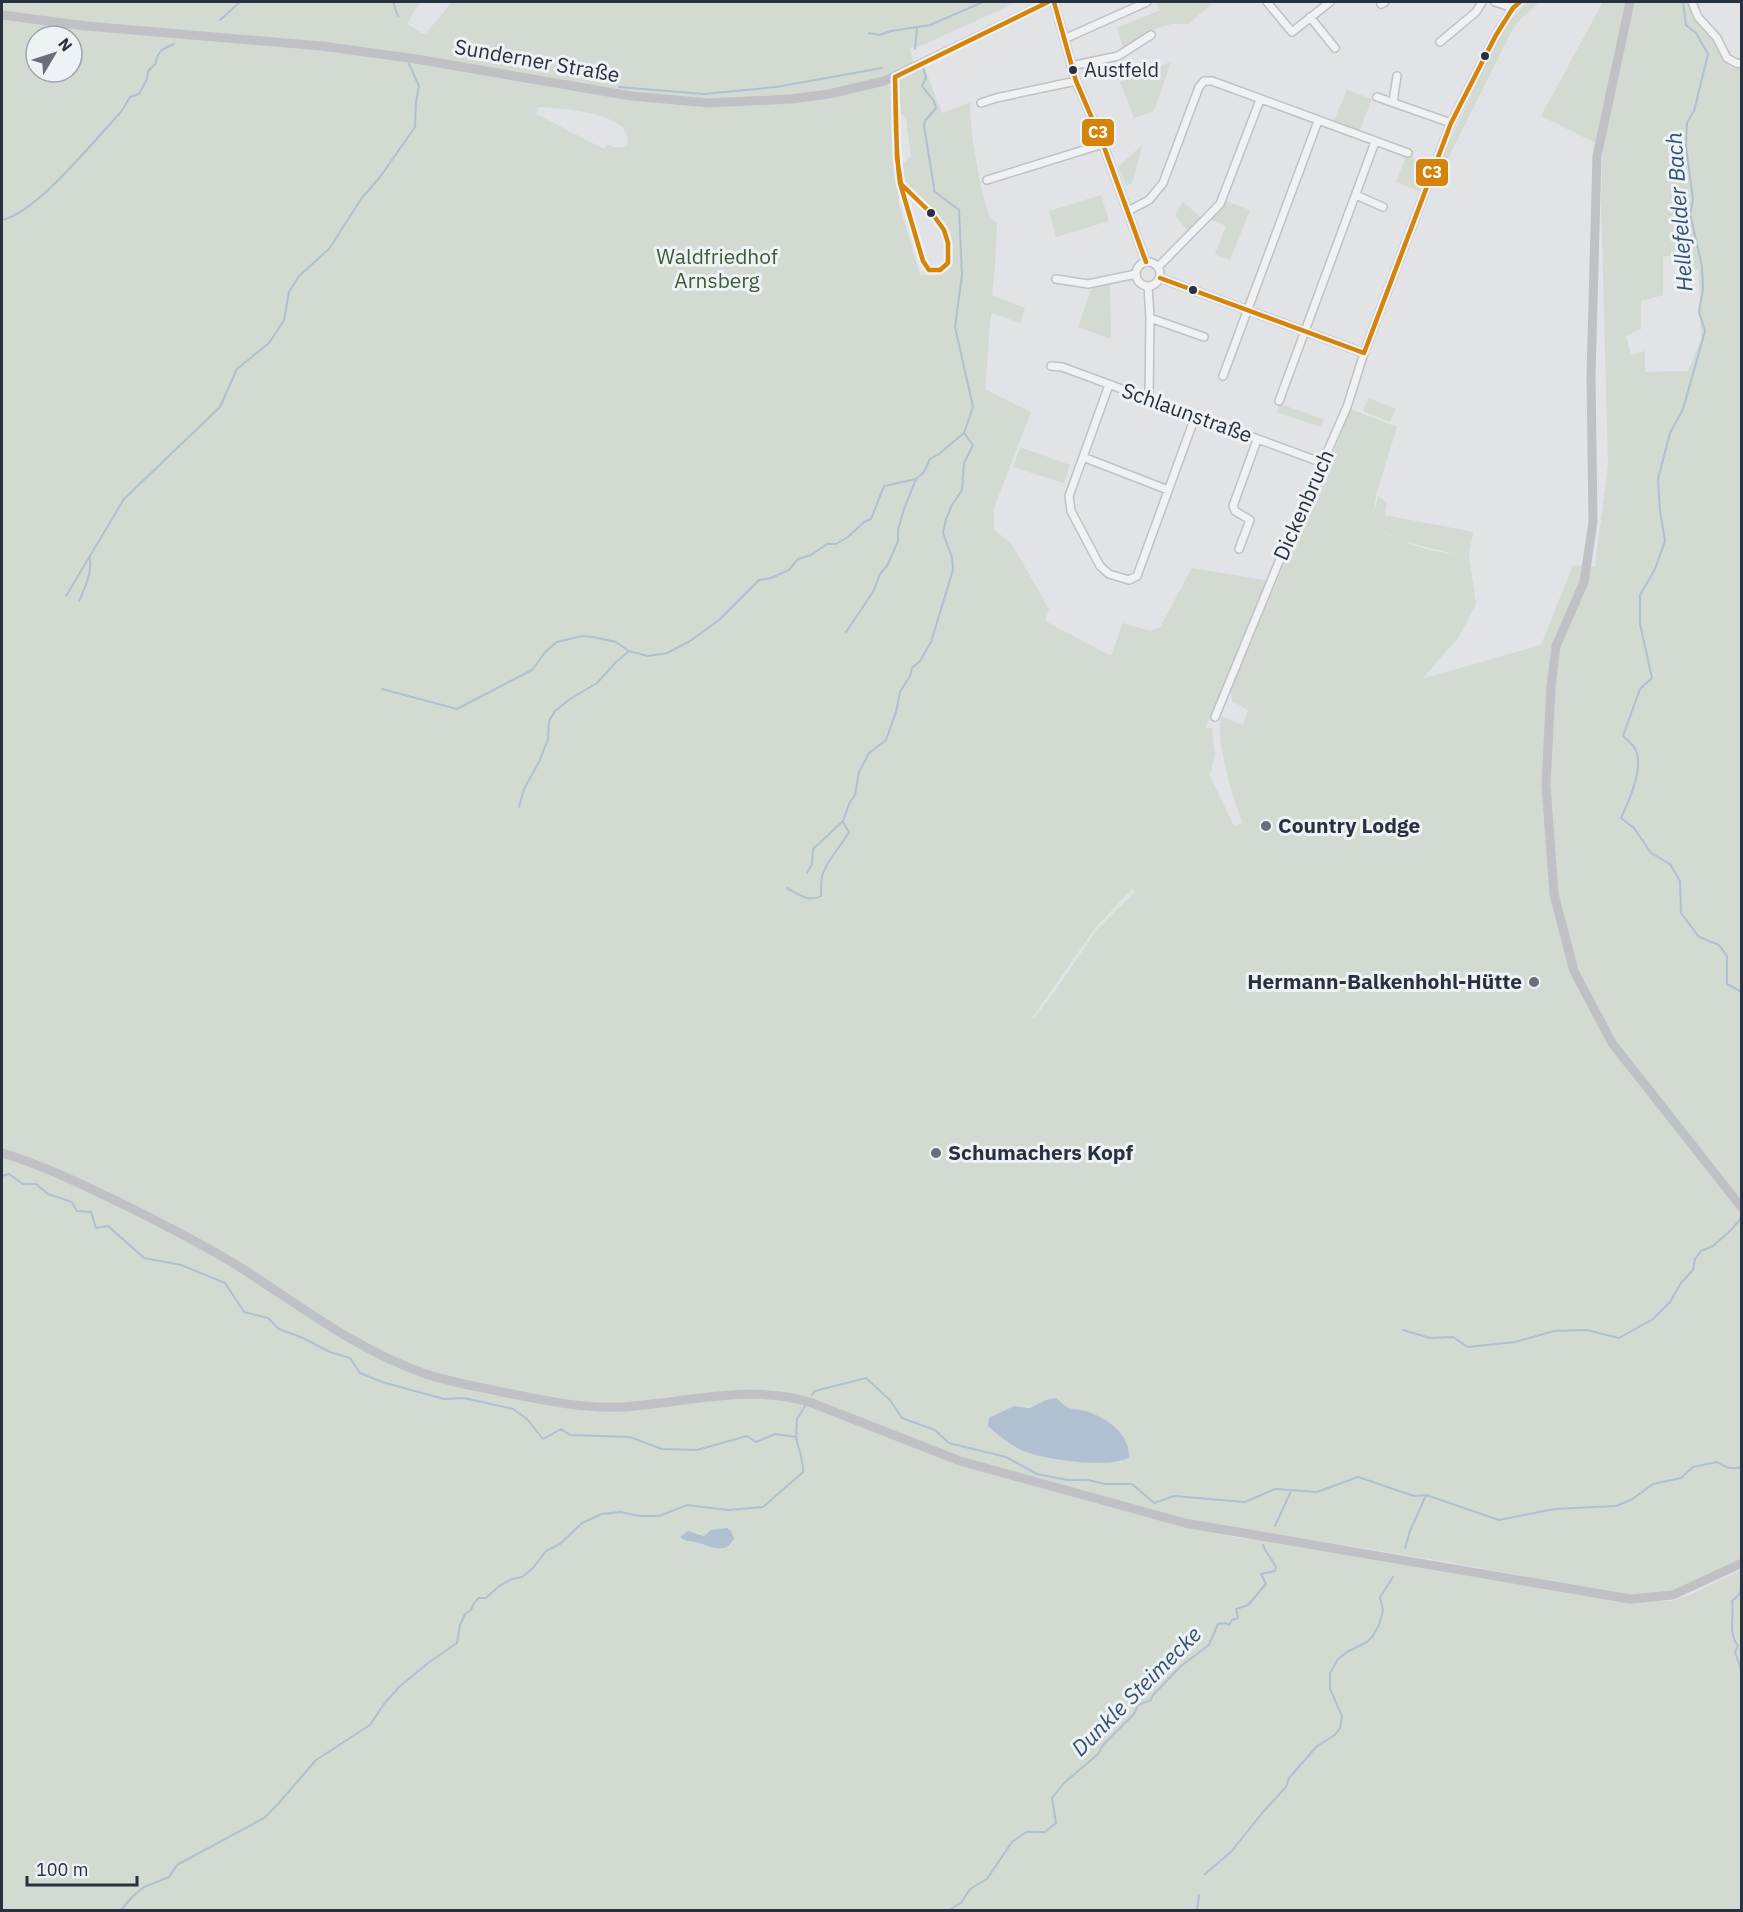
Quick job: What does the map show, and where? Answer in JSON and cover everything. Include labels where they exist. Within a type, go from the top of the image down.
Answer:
[{"type":"main road","name":"Sunderner Straße","points":[[2,15],[86,26],[322,46],[416,59],[631,96],[709,102],[791,99],[838,92],[884,81],[1048,2]]},
{"type":"main road","points":[[1630,2],[1597,156],[1591,376],[1593,522],[1584,582],[1556,646],[1551,687],[1546,785],[1554,894],[1574,971],[1612,1043],[1742,1208]]},
{"type":"main road","points":[[2,1153],[20,1158],[81,1184],[200,1243],[318,1319],[378,1354],[422,1373],[452,1382],[584,1406],[622,1407],[721,1396],[789,1396],[960,1461],[1185,1523],[1630,1599],[1673,1595],[1742,1563]]},
{"type":"street","points":[[1054,2],[1076,81],[1146,262]]},
{"type":"street","points":[[1064,39],[1147,2]]},
{"type":"street","points":[[1267,2],[1292,32],[1330,2]]},
{"type":"street","points":[[1440,42],[1476,12],[1482,2]]},
{"type":"street","points":[[1495,2],[1513,8]]},
{"type":"street","name":"Dickenbruch","points":[[1215,717],[1278,564],[1347,407],[1364,353],[1451,123],[1492,42],[1513,8],[1520,2]]},
{"type":"street","points":[[1692,2],[1698,17],[1717,38],[1727,58],[1736,63],[1742,63]]},
{"type":"street","points":[[1310,17],[1335,48]]},
{"type":"street","points":[[1071,66],[1118,56],[1151,35]]},
{"type":"street","points":[[1393,102],[1397,76]]},
{"type":"street","points":[[981,103],[1076,81]]},
{"type":"street","points":[[1128,211],[1149,200],[1163,183],[1201,83],[1204,81],[1212,81],[1318,122],[1408,153]]},
{"type":"street","points":[[1377,97],[1451,123]]},
{"type":"street","points":[[1158,267],[1220,204],[1260,100]]},
{"type":"street","points":[[1223,376],[1318,122]]},
{"type":"street","points":[[1279,401],[1375,142]]},
{"type":"street","points":[[987,180],[1102,144]]},
{"type":"street","points":[[1356,195],[1383,207]]},
{"type":"street","points":[[1146,262],[1154,263],[1158,267],[1160,278],[1154,285],[1148,286],[1139,281],[1136,274],[1139,267],[1146,262]]},
{"type":"street","points":[[1056,279],[1088,284],[1136,274]]},
{"type":"street","points":[[1160,278],[1364,353]]},
{"type":"street","points":[[1148,286],[1149,398]]},
{"type":"street","points":[[1150,318],[1204,337]]},
{"type":"street","name":"Schlaunstraße","points":[[1051,366],[1062,367],[1149,398],[1323,463]]},
{"type":"street","points":[[1109,385],[1070,491],[1069,506],[1098,563],[1109,574],[1129,580],[1137,576],[1195,417]]},
{"type":"street","points":[[1239,549],[1250,520],[1235,511],[1233,506],[1257,440]]},
{"type":"street","points":[[1083,457],[1168,490]]},
{"type":"green space","name":"Waldfriedhof Arnsberg","points":[[2,2],[420,2],[407,24],[426,33],[452,2],[1017,2],[923,45],[910,48],[912,60],[926,72],[942,113],[971,102],[973,140],[980,178],[987,208],[991,218],[997,223],[992,295],[1025,308],[1020,323],[991,313],[985,389],[1031,412],[994,508],[994,530],[1011,543],[1049,609],[1045,621],[1111,656],[1123,623],[1150,631],[1160,627],[1192,568],[1271,581],[1205,728],[1212,728],[1215,754],[1210,776],[1234,826],[1243,823],[1222,752],[1220,725],[1222,716],[1243,725],[1248,710],[1232,701],[1231,689],[1330,463],[1350,409],[1397,427],[1376,495],[1373,520],[1378,496],[1387,502],[1385,515],[1473,532],[1469,556],[1476,604],[1459,637],[1422,679],[1541,645],[1573,565],[1595,567],[1608,465],[1601,199],[1603,147],[1541,116],[1603,2],[1689,2],[1697,19],[1719,44],[1731,68],[1742,68],[1741,1561],[1668,1593],[1630,1596],[1448,1562],[1168,1517],[984,1471],[1131,1513],[1240,1538],[1630,1601],[1671,1601],[1692,1594],[1741,1570],[1741,1910],[2,1910]],"holes":[[[539,107],[579,111],[610,119],[621,126],[627,135],[627,147],[614,147],[608,144],[604,149],[536,114]],[[899,112],[906,118],[911,156],[900,168]],[[902,181],[948,228],[953,244],[953,262],[944,273],[926,276],[920,274],[898,201]],[[1663,256],[1679,256],[1680,270],[1699,269],[1701,340],[1688,371],[1645,372],[1645,351],[1631,355],[1626,336],[1641,329],[1641,301],[1663,295]],[[1405,542],[1454,554],[1421,548]],[[1132,889],[1135,892],[1098,928],[1055,991],[1032,1018],[1096,927]],[[1014,1406],[1082,1410],[1123,1462],[1087,1462],[1038,1455],[1002,1413]],[[731,1531],[732,1544],[719,1548],[707,1546],[699,1542],[696,1532],[704,1536]]]},
{"type":"green space","points":[[1156,2],[1214,2],[1188,24],[1172,24],[1154,29],[1123,47],[1117,28],[1160,10]]},
{"type":"green space","points":[[1528,2],[1539,2],[1515,25],[1445,165],[1440,163],[1498,39],[1509,22]]},
{"type":"green space","points":[[1171,62],[1154,111],[1134,118],[1120,82]]},
{"type":"green space","points":[[1347,90],[1372,99],[1359,132],[1333,123]]},
{"type":"green space","points":[[1143,144],[1132,183],[1126,186],[1118,167]]},
{"type":"green space","points":[[1406,156],[1429,163],[1419,191],[1396,182]]},
{"type":"green space","points":[[1101,195],[1109,221],[1056,237],[1049,211]]},
{"type":"green space","points":[[1226,201],[1250,210],[1230,260],[1215,254],[1226,226],[1210,219]]},
{"type":"green space","points":[[1183,202],[1202,218],[1188,231],[1175,216]]},
{"type":"green space","points":[[1110,284],[1111,339],[1078,327],[1092,287]]},
{"type":"green space","points":[[1369,398],[1396,409],[1390,422],[1363,411]]},
{"type":"green space","points":[[1280,404],[1323,419],[1321,427],[1277,412]]},
{"type":"green space","points":[[1020,447],[1070,465],[1064,483],[1013,467]]},
{"type":"water","points":[[1056,1398],[1069,1408],[1089,1412],[1114,1426],[1125,1440],[1129,1457],[1108,1463],[1092,1463],[1028,1453],[988,1426],[989,1418],[1014,1406],[1030,1408]]},
{"type":"water","points":[[727,1528],[734,1538],[727,1547],[723,1548],[714,1548],[680,1537],[688,1531],[704,1536],[711,1530]]},
{"type":"waterway","points":[[220,20],[240,2]]},
{"type":"waterway","points":[[393,2],[398,16]]},
{"type":"waterway","points":[[869,33],[879,35],[930,25],[983,2]]},
{"type":"waterway","name":"Hellefelder Bach","points":[[1683,2],[1686,25],[1696,33],[1708,54],[1694,111],[1687,123],[1686,146],[1693,200],[1690,214],[1702,266],[1703,289],[1699,312],[1705,331],[1683,409],[1670,433],[1658,479],[1665,541],[1655,569],[1640,595],[1640,624],[1652,678],[1640,689],[1623,736],[1634,747],[1638,763],[1635,782],[1621,818],[1634,828],[1651,853],[1670,864],[1680,881],[1681,913],[1699,937],[1719,945],[1727,956],[1727,984],[1742,992]]},
{"type":"waterway","points":[[915,49],[917,28]]},
{"type":"waterway","points":[[2,220],[32,204],[65,174],[121,112],[130,97],[139,94],[147,79],[148,71],[156,63],[159,53],[174,44]]},
{"type":"waterway","points":[[66,596],[124,499],[220,407],[237,369],[269,343],[284,320],[289,292],[299,276],[329,249],[361,199],[380,177],[415,127],[419,86],[409,64]]},
{"type":"waterway","points":[[923,66],[926,78],[922,86],[934,101],[936,108],[925,121],[924,126],[934,187]]},
{"type":"waterway","points":[[619,87],[704,94],[776,87],[882,68]]},
{"type":"waterway","points":[[382,689],[457,709],[532,670],[546,651],[557,642],[582,636],[593,637],[616,642],[629,651],[648,656],[667,653],[690,641],[719,620],[759,580],[771,578],[789,570],[798,559],[811,555],[827,544],[836,544],[848,537],[864,522],[871,519],[884,486],[916,479],[924,472],[930,459],[964,433],[973,407],[955,327],[962,275],[959,210],[934,189]]},
{"type":"waterway","points":[[807,873],[812,864],[813,849],[843,821],[855,795],[859,772],[869,753],[886,740],[900,692],[912,668],[920,661],[931,642],[953,570],[952,557],[943,533],[952,505],[962,490],[964,463],[973,445],[964,433]]},
{"type":"waterway","points":[[846,632],[873,592],[880,574],[887,566],[898,541],[898,530],[904,509],[916,479]]},
{"type":"waterway","points":[[79,601],[89,575],[90,559]]},
{"type":"waterway","points":[[519,807],[524,789],[539,762],[548,739],[549,721],[555,711],[597,683],[628,652]]},
{"type":"waterway","points":[[787,888],[812,899],[821,896],[824,870],[849,832],[843,822]]},
{"type":"waterway","name":"Hellefelder Bach","points":[[2,1176],[9,1174],[23,1184],[36,1184],[48,1194],[72,1202],[77,1211],[91,1212],[96,1228],[108,1226],[144,1258],[181,1265],[225,1283],[244,1312],[268,1318],[279,1329],[330,1352],[350,1358],[360,1373],[382,1382],[444,1399],[464,1398],[513,1409],[527,1419],[543,1439],[561,1429],[570,1435],[630,1437],[662,1449],[697,1450],[747,1436],[756,1442],[775,1434],[796,1437],[797,1419],[805,1406]]},
{"type":"waterway","points":[[1403,1330],[1430,1338],[1453,1337],[1468,1347],[1515,1342],[1554,1331],[1587,1330],[1619,1338],[1653,1319],[1670,1302],[1681,1283],[1693,1270],[1695,1259],[1701,1251],[1713,1246],[1742,1217]]},
{"type":"waterway","name":"Hellefelder Bach","points":[[812,1395],[815,1391],[866,1378],[890,1400],[902,1418],[935,1430],[949,1443],[1006,1457],[1037,1474],[1067,1480],[1132,1484],[1154,1503],[1174,1496],[1245,1502],[1275,1489],[1317,1492],[1358,1477],[1414,1496],[1426,1495],[1499,1520],[1554,1509],[1616,1506],[1631,1500],[1653,1484],[1681,1478],[1693,1467],[1717,1462],[1728,1468],[1742,1467]]},
{"type":"waterway","points":[[121,1910],[144,1887],[169,1877],[177,1865],[264,1818],[316,1760],[370,1725],[399,1687],[457,1643],[460,1625],[465,1614],[471,1610],[479,1598],[486,1598],[499,1586],[522,1577],[533,1568],[546,1551],[560,1544],[582,1523],[602,1514],[620,1512],[640,1516],[659,1516],[687,1505],[728,1510],[763,1507],[803,1472],[796,1437]]},
{"type":"waterway","name":"Dunkle Steimecke","points":[[1275,1526],[1291,1491]]},
{"type":"waterway","points":[[1405,1548],[1426,1495]]},
{"type":"waterway","name":"Dunkle Steimecke","points":[[949,1910],[961,1903],[970,1889],[987,1879],[1012,1842],[1026,1832],[1045,1832],[1056,1823],[1052,1798],[1064,1783],[1098,1754],[1103,1745],[1134,1714],[1138,1705],[1151,1700],[1153,1695],[1181,1666],[1209,1645],[1218,1624],[1229,1625],[1232,1620],[1238,1618],[1236,1609],[1248,1605],[1266,1584],[1261,1574],[1275,1571],[1276,1567],[1263,1545]]},
{"type":"waterway","points":[[1205,1874],[1231,1852],[1317,1746],[1335,1735],[1340,1728],[1342,1716],[1330,1689],[1330,1673],[1338,1659],[1372,1637],[1379,1625],[1383,1610],[1380,1597],[1393,1577]]},
{"type":"waterway","points":[[1742,1584],[1739,1595],[1732,1601],[1732,1629],[1738,1646],[1735,1652],[1742,1678]]},
{"type":"waterway","points":[[1197,1910],[1199,1895]]},
{"type":"transit line","name":"C3","points":[[895,77],[1048,2]]},
{"type":"transit line","name":"C3","points":[[1054,2],[1076,81],[1103,144],[1146,262]]},
{"type":"transit line","name":"C3","points":[[1364,353],[1451,123],[1496,35],[1513,8],[1520,2]]},
{"type":"transit line","name":"C3","points":[[895,77],[896,143],[897,157],[898,170],[900,183],[923,261],[929,270],[940,270],[948,263],[948,243],[944,230],[934,216],[901,184],[897,158],[895,77]]},
{"type":"transit line","name":"C3","points":[[1160,278],[1364,353]]},
{"type":"place","name":"Austfeld","points":[[1073,70]]},
{"type":"place","name":"Country Lodge","points":[[1266,826]]},
{"type":"place","name":"Hermann-Balkenhohl-Hütte","points":[[1534,982]]},
{"type":"place","name":"Schumachers Kopf","points":[[936,1153]]}]
